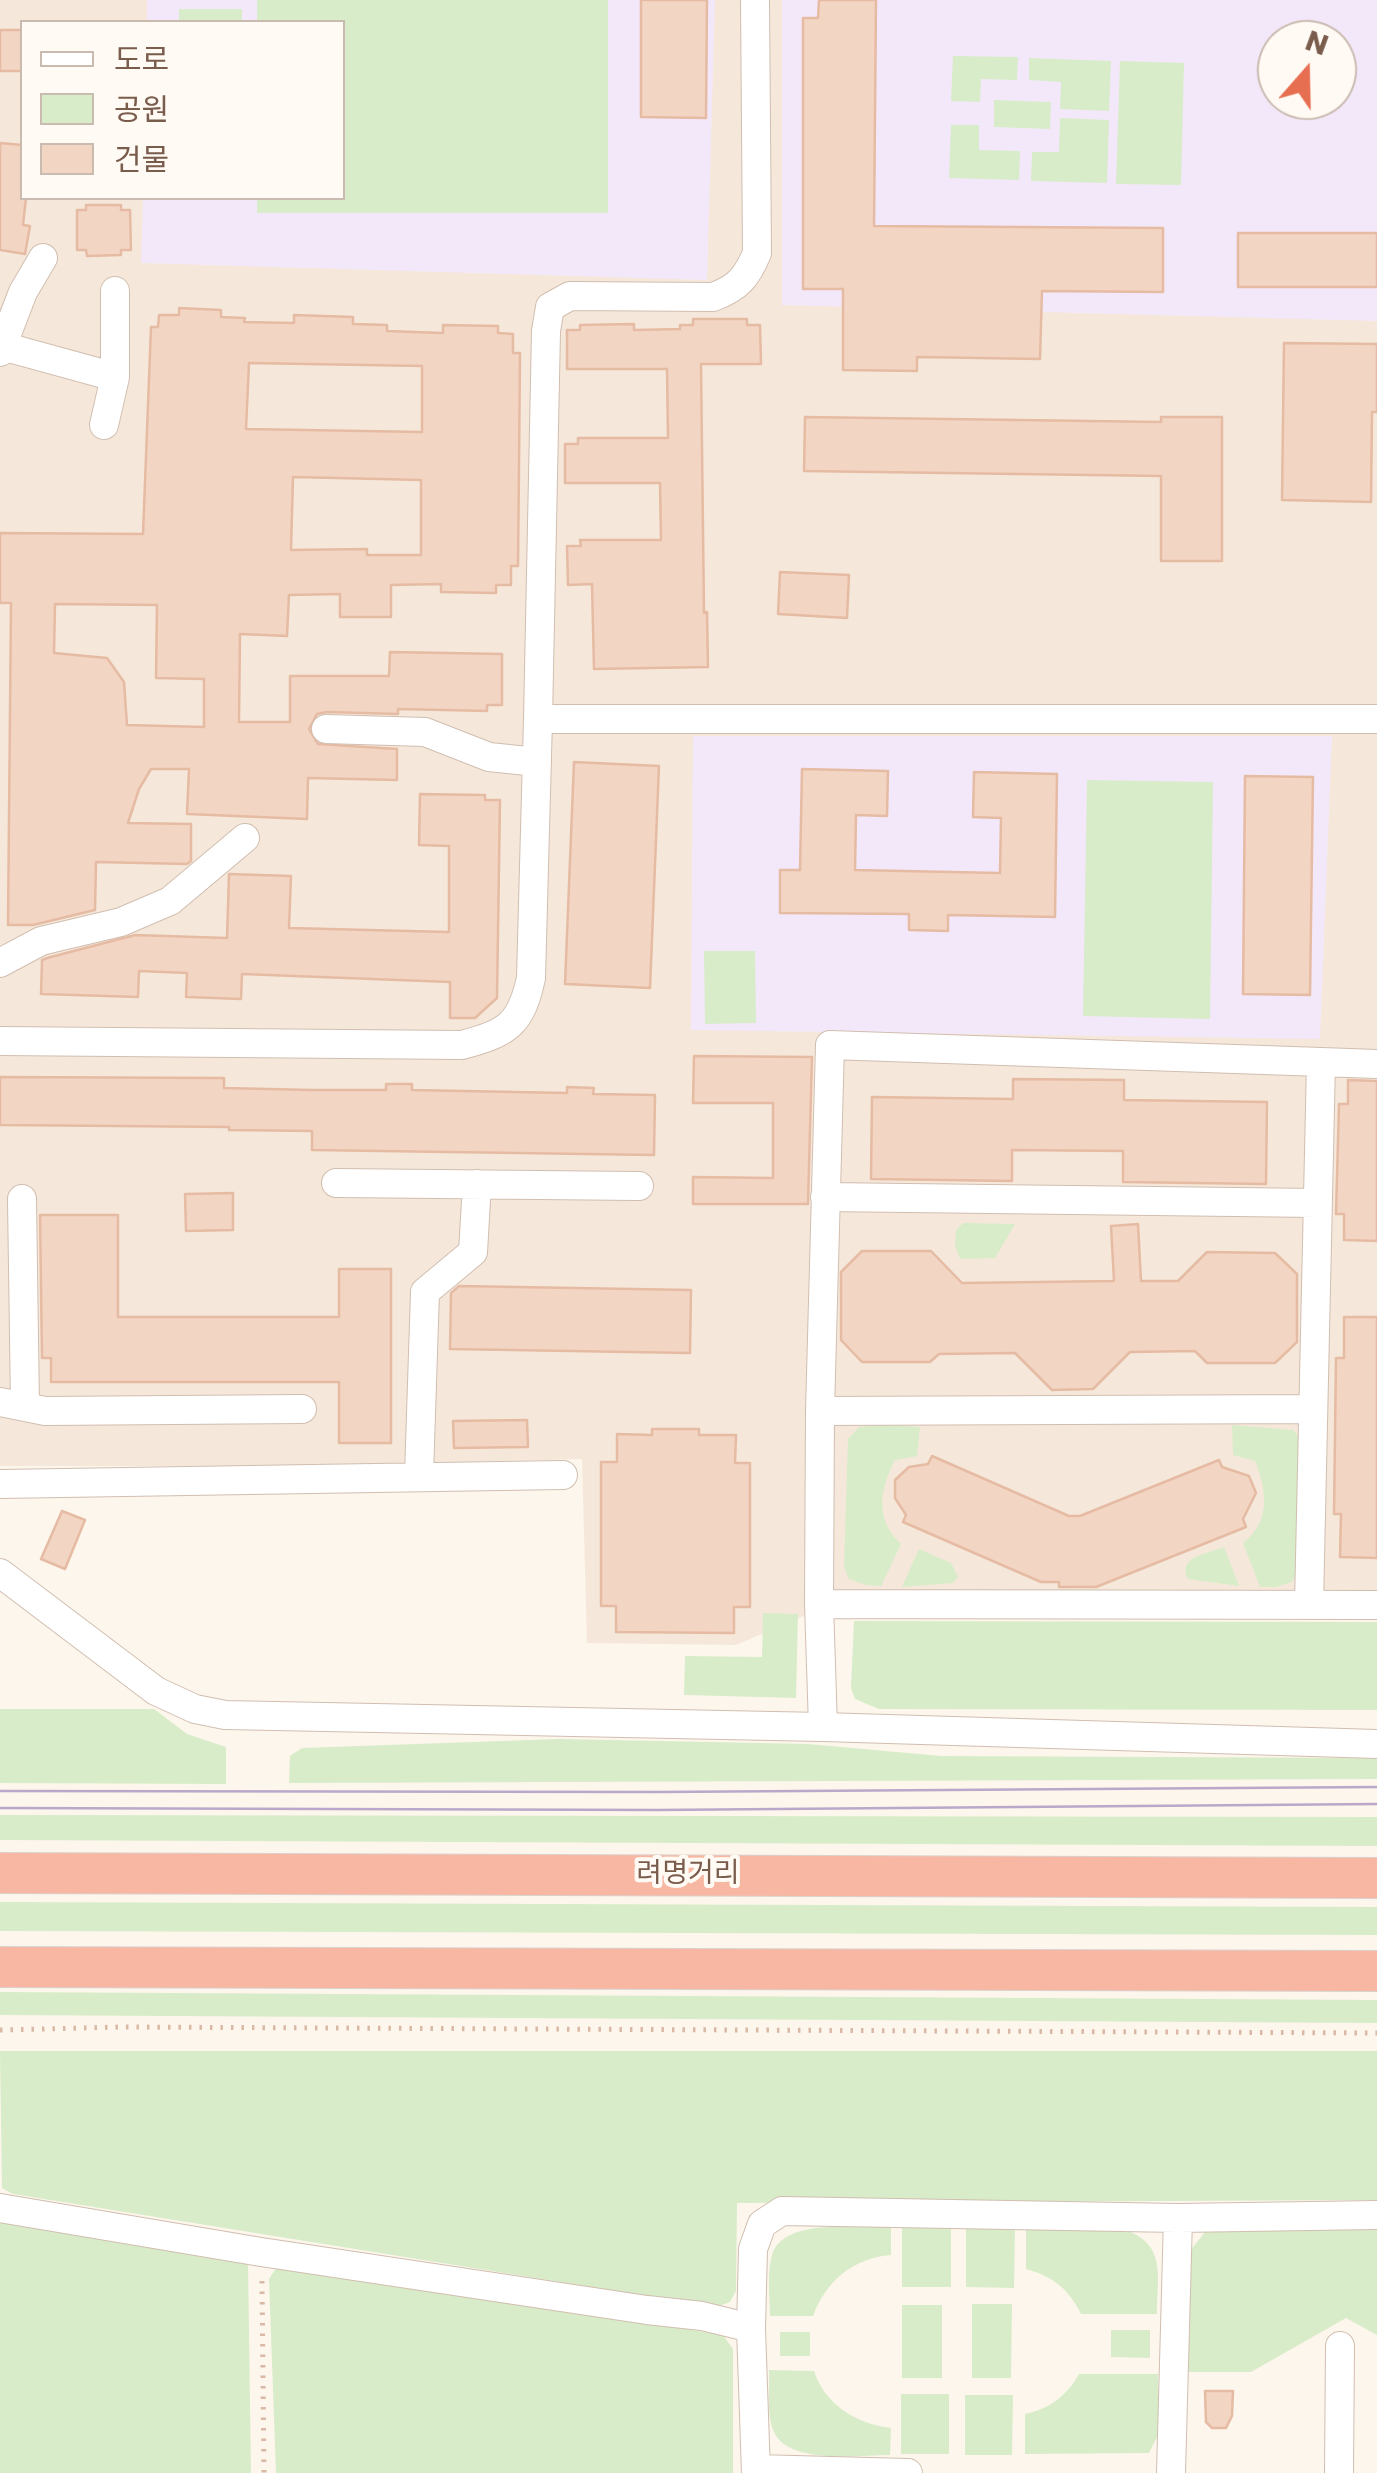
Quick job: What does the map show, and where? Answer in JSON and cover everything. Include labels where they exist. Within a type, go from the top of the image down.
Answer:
[{"type":"highway","name":"려명거리","points":[[0,1873],[1377,1878]]},
{"type":"highway","points":[[0,1967],[1377,1971]]},
{"type":"street","points":[[0,1041],[462,1045],[494,1037],[512,1024],[526,1005],[531,978],[546,332],[550,307],[570,296],[713,297],[735,289],[749,273],[757,252],[755,0]]},
{"type":"street","points":[[43,258],[23,292],[1,349],[116,377]]},
{"type":"street","points":[[104,426],[116,377],[115,291]]},
{"type":"street","points":[[538,719],[1377,719]]},
{"type":"street","points":[[326,729],[425,732],[489,757],[537,762]]},
{"type":"street","points":[[0,964],[41,941],[121,922],[170,901],[245,838]]},
{"type":"street","points":[[823,1726],[820,1411],[830,1045],[1377,1064]]},
{"type":"street","points":[[1309,1604],[1320,1062]]},
{"type":"street","points":[[336,1182],[639,1186]]},
{"type":"street","points":[[419,1475],[425,1292],[473,1252],[477,1184]]},
{"type":"street","points":[[825,1197],[1318,1203]]},
{"type":"street","points":[[22,1199],[12,1404],[44,1411],[302,1409]]},
{"type":"street","points":[[820,1411],[1313,1410]]},
{"type":"street","points":[[0,1484],[419,1475],[564,1476]]},
{"type":"street","points":[[0,1573],[156,1690],[195,1709],[225,1714],[823,1726],[1377,1744]]},
{"type":"street","points":[[819,1604],[1377,1604]]},
{"type":"street","points":[[0,2208],[261,2252],[702,2316],[751,2328]]},
{"type":"street","points":[[908,2473],[756,2471],[751,2328],[753,2248],[762,2224],[782,2211],[1178,2218],[1377,2215]]},
{"type":"street","points":[[1171,2473],[1178,2218]]},
{"type":"street","points":[[1340,2346],[1340,2473]]},
{"type":"path","points":[[0,2030],[142,2027],[1377,2033]]},
{"type":"path","points":[[261,2252],[264,2473]]},
{"type":"shaded area","points":[[0,0],[1377,0],[1377,1594],[855,1594],[736,1645],[587,1643],[582,1459],[310,1466],[0,1466]]},
{"type":"shaded area","points":[[147,0],[715,0],[707,280],[141,263],[143,200],[345,200],[345,20],[147,20]]},
{"type":"shaded area","points":[[782,0],[1377,0],[1377,321],[782,305]]},
{"type":"shaded area","points":[[693,736],[1332,736],[1320,1039],[691,1030]]},
{"type":"green space","points":[[257,0],[608,0],[608,213],[257,213],[257,200],[345,200],[345,20],[257,20]]},
{"type":"green space","points":[[179,9],[242,9],[242,20],[179,20]]},
{"type":"green space","points":[[953,56],[1018,57],[1017,80],[981,79],[980,102],[951,101]]},
{"type":"green space","points":[[1029,58],[1111,61],[1109,111],[1060,109],[1061,82],[1029,80]]},
{"type":"green space","points":[[1120,61],[1184,63],[1181,185],[1116,184]]},
{"type":"green space","points":[[994,100],[1051,102],[1050,129],[994,127]]},
{"type":"green space","points":[[1060,118],[1109,120],[1107,183],[1031,181],[1032,152],[1059,152]]},
{"type":"green space","points":[[951,125],[979,125],[979,150],[1020,151],[1019,180],[949,178]]},
{"type":"green space","points":[[1087,780],[1213,782],[1210,1019],[1083,1016]]},
{"type":"green space","points":[[704,951],[755,951],[756,1023],[705,1024]]},
{"type":"green space","points":[[963,1223],[1015,1224],[995,1258],[960,1259],[955,1245],[956,1230]]},
{"type":"green space","points":[[1232,1425],[1293,1430],[1303,1442],[1298,1570],[1292,1582],[1260,1587],[1243,1543],[1258,1525],[1264,1494],[1255,1461],[1233,1455]]},
{"type":"green space","points":[[859,1427],[920,1427],[917,1456],[895,1460],[883,1493],[883,1515],[901,1544],[881,1586],[849,1579],[844,1567],[848,1439]]},
{"type":"green space","points":[[1224,1547],[1239,1586],[1188,1579],[1185,1572],[1190,1561]]},
{"type":"green space","points":[[919,1549],[951,1563],[958,1577],[953,1583],[902,1587]]},
{"type":"green space","points":[[763,1613],[798,1614],[796,1698],[684,1695],[685,1656],[762,1657]]},
{"type":"green space","points":[[854,1621],[1377,1622],[1377,1710],[879,1709],[855,1699],[851,1688]]},
{"type":"green space","points":[[0,1709],[154,1709],[187,1734],[226,1747],[226,1784],[0,1783]]},
{"type":"green space","points":[[559,1739],[808,1744],[941,1756],[1377,1758],[1377,1779],[289,1783],[290,1756],[302,1748]]},
{"type":"green space","points":[[0,1815],[1377,1817],[1377,1846],[0,1840]]},
{"type":"green space","points":[[0,1902],[1377,1907],[1377,1935],[0,1931]]},
{"type":"green space","points":[[0,1992],[1377,2000],[1377,2023],[0,2015]]},
{"type":"green space","points":[[0,2051],[1377,2051],[1377,2200],[737,2203],[736,2291],[730,2302],[716,2307],[13,2194],[2,2188]]},
{"type":"green space","points":[[0,2217],[248,2261],[251,2473],[0,2473]]},
{"type":"green space","points":[[891,2227],[891,2255],[853,2266],[825,2292],[813,2316],[770,2316],[770,2267],[773,2252],[781,2241],[808,2229]]},
{"type":"green space","points":[[902,2227],[951,2227],[951,2287],[902,2287]]},
{"type":"green space","points":[[966,2227],[1015,2228],[1014,2288],[966,2287]]},
{"type":"green space","points":[[1377,2227],[1377,2335],[1346,2318],[1251,2372],[1186,2372],[1190,2251],[1205,2232],[1219,2228]]},
{"type":"green space","points":[[1026,2228],[1128,2231],[1140,2237],[1149,2245],[1157,2265],[1157,2314],[1081,2314],[1059,2285],[1026,2269]]},
{"type":"green space","points":[[290,2263],[723,2335],[733,2349],[733,2473],[276,2473],[269,2279],[277,2267]]},
{"type":"green space","points":[[972,2304],[1012,2304],[1011,2378],[972,2378]]},
{"type":"green space","points":[[902,2305],[942,2305],[942,2378],[902,2378]]},
{"type":"green space","points":[[1111,2330],[1150,2330],[1150,2358],[1111,2357]]},
{"type":"green space","points":[[780,2332],[810,2332],[810,2356],[780,2356]]},
{"type":"green space","points":[[769,2370],[814,2371],[826,2394],[844,2411],[891,2428],[890,2455],[809,2454],[782,2442],[770,2417]]},
{"type":"green space","points":[[1079,2374],[1158,2374],[1158,2435],[1149,2453],[1025,2454],[1025,2414],[1056,2400]]},
{"type":"green space","points":[[901,2394],[949,2394],[949,2454],[901,2454]]},
{"type":"green space","points":[[965,2395],[1013,2395],[1012,2455],[965,2455]]},
{"type":"building","points":[[641,0],[707,0],[706,118],[641,117]]},
{"type":"building","points":[[819,0],[876,0],[874,226],[1163,228],[1163,292],[1042,291],[1040,359],[917,357],[917,371],[843,370],[843,289],[803,289],[803,18],[818,18]]},
{"type":"building","points":[[0,30],[20,30],[20,71],[0,71]]},
{"type":"building","points":[[0,143],[20,145],[20,200],[26,200],[23,225],[30,226],[25,254],[0,250]]},
{"type":"building","points":[[86,205],[121,205],[121,210],[130,210],[131,250],[121,250],[121,255],[87,256],[86,250],[77,250],[77,210],[86,210]]},
{"type":"building","points":[[1238,233],[1377,233],[1377,287],[1238,287]]},
{"type":"building","points":[[179,308],[221,310],[221,317],[245,318],[244,322],[294,323],[294,315],[353,317],[353,324],[387,325],[387,331],[443,333],[443,325],[498,326],[498,333],[513,334],[513,353],[520,353],[518,566],[511,566],[511,585],[496,585],[496,593],[441,592],[441,584],[391,585],[391,617],[340,617],[340,594],[289,595],[287,636],[240,634],[239,722],[290,722],[290,676],[389,676],[390,652],[502,654],[502,705],[487,705],[487,711],[398,709],[398,714],[317,714],[309,729],[318,744],[397,749],[397,780],[308,778],[307,819],[187,814],[189,769],[151,769],[139,789],[128,823],[191,824],[191,861],[96,862],[95,910],[33,925],[8,925],[11,603],[0,603],[0,533],[143,534],[151,327],[158,327],[159,315],[179,315]],"holes":[[[249,363],[422,366],[422,432],[246,429]],[[293,477],[421,480],[421,555],[367,555],[367,549],[291,550]],[[55,604],[157,605],[156,678],[204,679],[204,727],[127,725],[124,682],[107,658],[54,653]]]},
{"type":"building","points":[[693,319],[747,319],[747,325],[760,325],[761,364],[701,364],[708,667],[594,669],[592,584],[568,585],[567,546],[581,546],[580,540],[661,540],[660,483],[565,483],[565,444],[578,444],[578,438],[668,438],[667,369],[567,369],[567,330],[580,330],[580,325],[634,324],[634,330],[680,329],[680,325],[693,325]]},
{"type":"building","points":[[1284,343],[1377,344],[1371,502],[1282,500]]},
{"type":"building","points":[[805,417],[1161,422],[1161,417],[1222,417],[1222,561],[1161,561],[1161,476],[804,471]]},
{"type":"building","points":[[780,572],[849,575],[847,618],[778,614]]},
{"type":"building","points":[[574,762],[659,766],[650,988],[565,984]]},
{"type":"building","points":[[802,769],[888,771],[887,816],[856,815],[855,870],[1000,873],[1001,818],[973,817],[974,772],[1057,774],[1055,917],[948,915],[948,931],[909,930],[909,914],[780,913],[780,870],[800,870]]},
{"type":"building","points":[[1245,776],[1313,777],[1310,995],[1243,994]]},
{"type":"building","points":[[420,794],[485,795],[485,800],[500,800],[497,998],[475,1018],[450,1018],[450,982],[242,974],[241,999],[186,997],[187,973],[139,971],[138,997],[41,994],[42,960],[47,958],[135,935],[227,938],[229,874],[291,876],[289,928],[449,932],[449,846],[419,845]]},
{"type":"building","points":[[694,1056],[812,1057],[808,1204],[693,1204],[693,1177],[773,1178],[773,1103],[693,1103]]},
{"type":"building","points":[[0,1077],[224,1078],[224,1088],[313,1090],[386,1090],[386,1084],[412,1084],[412,1090],[567,1093],[567,1087],[594,1088],[593,1094],[655,1095],[654,1155],[312,1150],[312,1131],[0,1125]]},
{"type":"building","points":[[1013,1079],[1124,1080],[1124,1100],[1267,1102],[1266,1184],[1123,1182],[1123,1151],[1012,1150],[1012,1181],[871,1179],[872,1097],[1013,1099]]},
{"type":"building","points":[[1348,1080],[1377,1081],[1377,1241],[1344,1240],[1344,1214],[1336,1214],[1339,1104],[1348,1104]]},
{"type":"building","points":[[233,1193],[233,1230],[186,1231],[185,1194]]},
{"type":"building","points":[[40,1215],[118,1215],[118,1317],[339,1317],[339,1269],[391,1269],[391,1443],[339,1443],[339,1382],[51,1382],[51,1358],[42,1358]]},
{"type":"building","points":[[1138,1224],[1141,1281],[1178,1281],[1207,1252],[1275,1253],[1297,1274],[1297,1342],[1275,1363],[1207,1363],[1195,1351],[1130,1352],[1093,1389],[1052,1390],[1015,1353],[939,1354],[930,1362],[862,1362],[841,1340],[841,1272],[862,1251],[931,1251],[962,1283],[1114,1281],[1111,1226]]},
{"type":"building","points":[[459,1286],[691,1290],[690,1353],[450,1349],[451,1293]]},
{"type":"building","points":[[1344,1317],[1377,1317],[1377,1558],[1340,1557],[1341,1514],[1334,1514],[1336,1358],[1344,1358]]},
{"type":"building","points":[[527,1420],[528,1447],[454,1448],[453,1421]]},
{"type":"building","points":[[652,1429],[699,1429],[699,1435],[736,1435],[735,1463],[750,1463],[750,1607],[734,1607],[734,1633],[616,1632],[616,1606],[601,1606],[601,1462],[617,1462],[617,1434],[652,1435]]},
{"type":"building","points":[[932,1456],[1069,1516],[1080,1516],[1219,1460],[1222,1467],[1249,1476],[1256,1493],[1243,1519],[1246,1527],[1096,1587],[1059,1587],[1059,1582],[1041,1582],[903,1522],[906,1515],[895,1498],[895,1480],[909,1467],[928,1464]]},
{"type":"building","points":[[62,1511],[85,1520],[65,1569],[41,1559]]},
{"type":"building","points":[[1205,2391],[1233,2391],[1232,2416],[1226,2428],[1212,2428],[1206,2422]]},
{"type":"tram line","points":[[0,1791],[1377,1787]]},
{"type":"tram line","points":[[0,1808],[658,1810],[1377,1804]]}]
